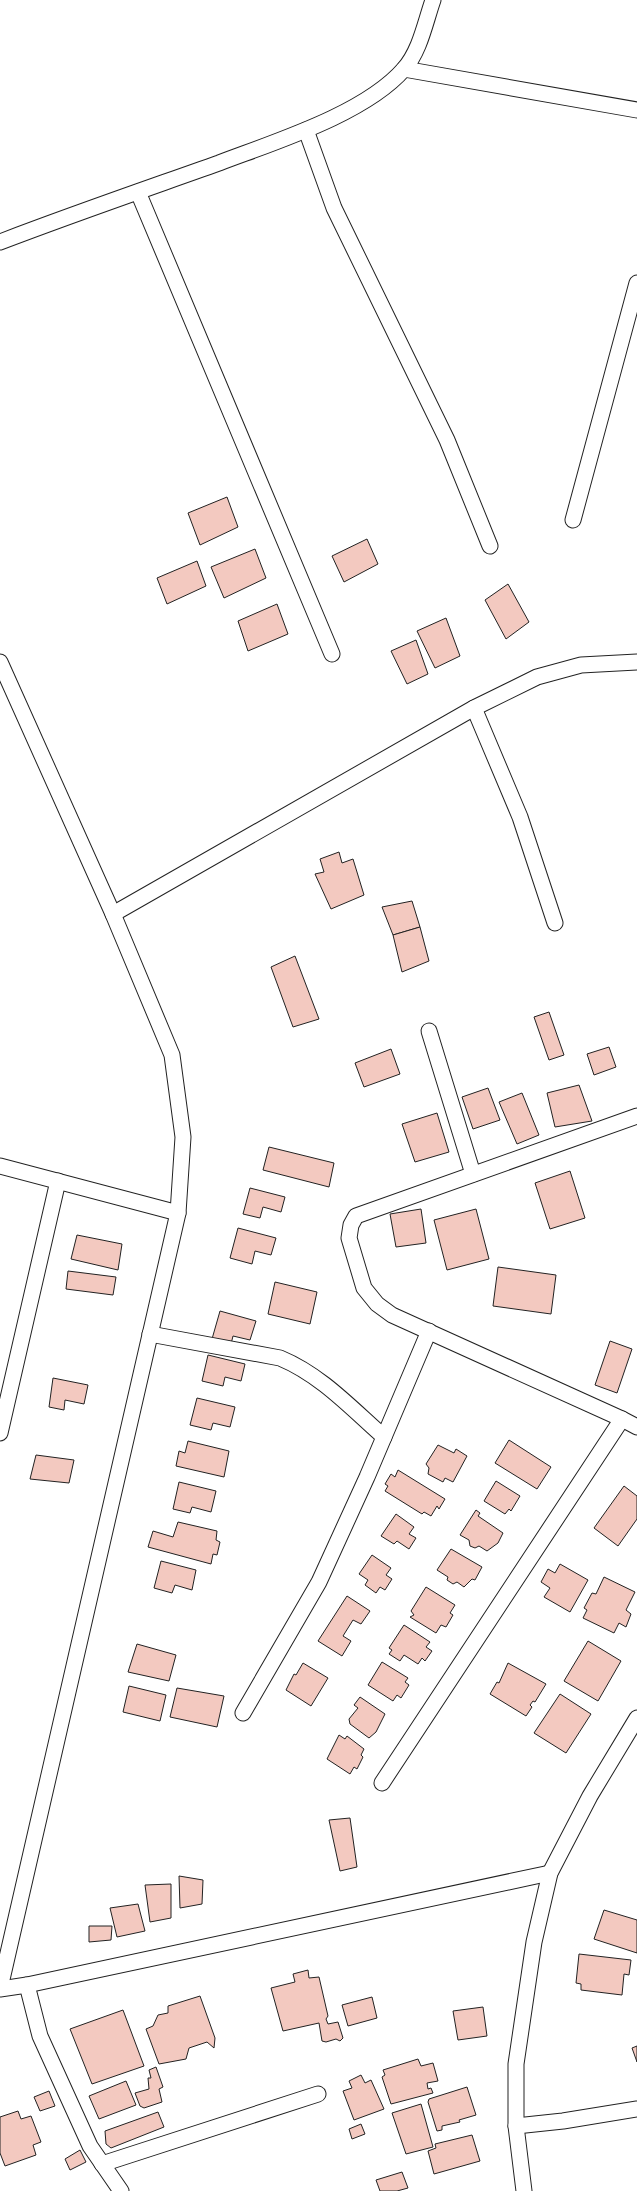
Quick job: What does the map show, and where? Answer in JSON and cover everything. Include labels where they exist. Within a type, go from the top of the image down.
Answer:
[{"type":"street","points":[[0,242],[306,130],[362,102],[383,89],[404,69],[416,50],[433,0]]},
{"type":"street","points":[[404,69],[637,110]]},
{"type":"street","points":[[306,130],[334,208],[447,440],[490,546]]},
{"type":"street","points":[[138,192],[332,654]]},
{"type":"street","points":[[573,520],[637,283]]},
{"type":"street","points":[[0,662],[113,914],[172,1054],[183,1137],[178,1213],[0,1988],[27,1985],[550,1873]]},
{"type":"street","points":[[113,914],[474,708],[537,677],[581,665],[637,662]]},
{"type":"street","points":[[474,708],[520,817],[554,923]]},
{"type":"street","points":[[429,1030],[474,1174]]},
{"type":"street","points":[[637,1116],[356,1216],[351,1225],[349,1238],[364,1288],[377,1304],[392,1315],[637,1427]]},
{"type":"street","points":[[0,1166],[178,1213]]},
{"type":"street","points":[[0,1433],[58,1181]]},
{"type":"street","points":[[243,1713],[319,1582],[384,1437],[429,1331]]},
{"type":"street","points":[[150,1334],[280,1358],[299,1366],[316,1377],[384,1437]]},
{"type":"street","points":[[382,1782],[622,1419]]},
{"type":"street","points":[[524,2191],[516,2126],[516,2064],[534,1942],[550,1873],[590,1796],[637,1718]]},
{"type":"street","points":[[27,1985],[40,2036],[90,2146],[121,2191]]},
{"type":"street","points":[[102,2164],[318,2094]]},
{"type":"street","points":[[516,2126],[564,2121],[637,2109]]},
{"type":"building","points":[[227,497],[238,527],[200,545],[188,513]]},
{"type":"building","points":[[367,539],[378,564],[344,582],[332,556]]},
{"type":"building","points":[[255,549],[266,578],[224,598],[211,567]]},
{"type":"building","points":[[197,561],[206,586],[167,604],[157,578]]},
{"type":"building","points":[[508,584],[529,622],[506,639],[485,600]]},
{"type":"building","points":[[277,604],[288,634],[248,651],[238,621]]},
{"type":"building","points":[[446,618],[460,656],[435,668],[417,631]]},
{"type":"building","points":[[416,640],[428,674],[407,684],[391,651]]},
{"type":"building","points":[[339,852],[342,863],[353,859],[364,895],[331,909],[315,874],[324,872],[320,859]]},
{"type":"building","points":[[412,901],[420,927],[393,935],[382,907]]},
{"type":"building","points":[[420,927],[429,961],[402,972],[393,935]]},
{"type":"building","points":[[295,956],[319,1019],[293,1027],[271,967]]},
{"type":"building","points":[[549,1012],[564,1055],[549,1060],[534,1017]]},
{"type":"building","points":[[609,1047],[616,1067],[594,1075],[587,1054]]},
{"type":"building","points":[[391,1049],[400,1074],[364,1087],[355,1063]]},
{"type":"building","points":[[579,1085],[592,1121],[555,1127],[547,1093]]},
{"type":"building","points":[[488,1088],[500,1120],[473,1129],[462,1097]]},
{"type":"building","points":[[522,1093],[539,1135],[517,1144],[499,1102]]},
{"type":"building","points":[[437,1113],[449,1152],[415,1162],[402,1124]]},
{"type":"building","points":[[269,1147],[334,1163],[329,1187],[263,1170]]},
{"type":"building","points":[[570,1171],[585,1218],[550,1229],[535,1183]]},
{"type":"building","points":[[250,1188],[285,1197],[281,1212],[263,1207],[260,1218],[243,1214]]},
{"type":"building","points":[[421,1209],[426,1243],[396,1247],[390,1214]]},
{"type":"building","points":[[476,1209],[489,1259],[447,1270],[434,1220]]},
{"type":"building","points":[[238,1228],[276,1238],[271,1255],[255,1251],[252,1264],[230,1258]]},
{"type":"building","points":[[77,1235],[122,1244],[118,1270],[71,1259]]},
{"type":"building","points":[[498,1267],[556,1275],[551,1314],[493,1306]]},
{"type":"building","points":[[68,1271],[116,1277],[113,1295],[66,1289]]},
{"type":"building","points":[[275,1282],[317,1292],[310,1324],[268,1314]]},
{"type":"building","points":[[220,1311],[256,1321],[250,1340],[233,1336],[231,1344],[212,1339]]},
{"type":"building","points":[[610,1341],[632,1349],[617,1393],[595,1385]]},
{"type":"building","points":[[208,1355],[245,1364],[241,1381],[225,1377],[223,1386],[202,1381]]},
{"type":"building","points":[[53,1378],[88,1385],[84,1404],[65,1400],[64,1410],[49,1407]]},
{"type":"building","points":[[197,1398],[235,1407],[230,1427],[213,1423],[211,1430],[190,1425]]},
{"type":"building","points":[[509,1440],[551,1467],[537,1489],[495,1463]]},
{"type":"building","points":[[188,1441],[229,1451],[224,1477],[176,1466],[179,1451],[185,1453]]},
{"type":"building","points":[[438,1445],[454,1453],[456,1449],[467,1456],[453,1482],[445,1478],[443,1482],[428,1474],[429,1468],[426,1464]]},
{"type":"building","points":[[36,1455],[74,1460],[69,1483],[30,1479]]},
{"type":"building","points":[[398,1470],[445,1499],[439,1509],[437,1506],[431,1516],[424,1512],[422,1514],[385,1491],[388,1486],[385,1484],[391,1474],[395,1477]]},
{"type":"building","points":[[496,1481],[520,1496],[511,1511],[509,1509],[505,1514],[484,1501]]},
{"type":"building","points":[[179,1482],[216,1491],[211,1512],[192,1507],[190,1513],[173,1509]]},
{"type":"building","points":[[624,1486],[637,1496],[637,1519],[618,1546],[594,1528]]},
{"type":"building","points":[[476,1510],[480,1513],[478,1516],[503,1533],[498,1543],[487,1551],[479,1546],[475,1548],[470,1546],[469,1540],[460,1535]]},
{"type":"building","points":[[396,1514],[414,1527],[409,1534],[416,1538],[409,1549],[397,1541],[394,1544],[381,1536]]},
{"type":"building","points":[[178,1522],[217,1531],[216,1540],[220,1542],[217,1555],[213,1554],[211,1564],[148,1547],[153,1531],[173,1537]]},
{"type":"building","points":[[451,1549],[482,1567],[475,1580],[472,1579],[464,1587],[457,1582],[453,1584],[447,1580],[448,1577],[437,1570]]},
{"type":"building","points":[[372,1555],[391,1568],[386,1575],[392,1579],[385,1590],[380,1587],[376,1593],[365,1585],[368,1580],[359,1574]]},
{"type":"building","points":[[161,1561],[196,1570],[192,1590],[175,1585],[172,1593],[154,1588]]},
{"type":"building","points":[[560,1564],[588,1580],[570,1612],[544,1597],[550,1588],[541,1582],[548,1569],[555,1573]]},
{"type":"building","points":[[604,1577],[635,1592],[626,1610],[631,1614],[626,1627],[619,1623],[614,1633],[583,1618],[587,1610],[584,1608],[592,1593],[596,1594]]},
{"type":"building","points":[[426,1587],[455,1605],[450,1613],[453,1615],[446,1627],[441,1625],[436,1633],[410,1617],[414,1615],[411,1611]]},
{"type":"building","points":[[347,1596],[370,1611],[361,1624],[353,1620],[343,1636],[351,1641],[342,1656],[318,1641]]},
{"type":"building","points":[[404,1625],[430,1642],[426,1647],[432,1651],[425,1661],[422,1658],[418,1664],[404,1655],[400,1661],[389,1654],[392,1650],[389,1648]]},
{"type":"building","points":[[588,1641],[621,1661],[598,1701],[564,1681]]},
{"type":"building","points":[[137,1644],[176,1655],[169,1681],[128,1672]]},
{"type":"building","points":[[382,1662],[408,1678],[405,1682],[409,1685],[401,1698],[397,1695],[393,1701],[368,1685]]},
{"type":"building","points":[[303,1663],[328,1678],[311,1706],[286,1690],[294,1674],[296,1675]]},
{"type":"building","points":[[508,1663],[546,1684],[535,1702],[533,1701],[530,1705],[532,1707],[526,1716],[490,1694],[497,1682],[499,1683]]},
{"type":"building","points":[[129,1686],[166,1695],[160,1721],[123,1712]]},
{"type":"building","points":[[177,1688],[224,1696],[217,1727],[170,1717]]},
{"type":"building","points":[[560,1694],[591,1714],[566,1753],[534,1733]]},
{"type":"building","points":[[360,1697],[385,1714],[376,1732],[369,1738],[350,1724],[349,1719],[358,1708],[354,1705]]},
{"type":"building","points":[[339,1735],[345,1739],[347,1736],[364,1749],[361,1755],[363,1757],[357,1769],[354,1767],[350,1774],[327,1759]]},
{"type":"building","points":[[350,1818],[357,1867],[340,1871],[329,1820]]},
{"type":"building","points":[[179,1876],[203,1880],[202,1904],[180,1908]]},
{"type":"building","points":[[171,1884],[171,1918],[150,1922],[145,1885]]},
{"type":"building","points":[[138,1904],[145,1931],[117,1937],[110,1908]]},
{"type":"building","points":[[604,1910],[637,1920],[637,1953],[594,1939]]},
{"type":"building","points":[[89,1926],[112,1926],[111,1940],[89,1942]]},
{"type":"building","points":[[579,1954],[631,1960],[629,1975],[624,1974],[622,1995],[581,1990],[581,1984],[576,1983]]},
{"type":"building","points":[[308,1970],[309,1978],[319,1977],[328,2016],[326,2019],[328,2024],[338,2022],[343,2038],[340,2041],[336,2039],[326,2042],[322,2041],[319,2023],[283,2031],[271,1988],[295,1982],[293,1974]]},
{"type":"building","points":[[200,1996],[215,2038],[214,2048],[207,2042],[189,2048],[186,2059],[159,2064],[146,2029],[153,2026],[158,2015],[168,2013],[168,2006]]},
{"type":"building","points":[[372,1997],[377,2018],[348,2026],[342,2005]]},
{"type":"building","points":[[483,2007],[487,2036],[458,2040],[453,2011]]},
{"type":"building","points":[[123,2010],[144,2066],[92,2084],[70,2029]]},
{"type":"building","points":[[637,2046],[637,2062],[632,2048]]},
{"type":"building","points":[[418,2059],[421,2066],[433,2063],[438,2081],[427,2083],[428,2089],[431,2088],[433,2093],[391,2104],[382,2077],[385,2075],[383,2070]]},
{"type":"building","points":[[156,2067],[163,2087],[159,2089],[162,2102],[144,2108],[140,2106],[135,2093],[149,2089],[148,2078],[151,2078],[149,2070]]},
{"type":"building","points":[[361,2075],[365,2083],[371,2080],[384,2109],[354,2120],[343,2091],[352,2088],[349,2081]]},
{"type":"building","points":[[126,2081],[136,2105],[99,2119],[89,2096]]},
{"type":"building","points":[[467,2087],[476,2115],[459,2120],[460,2122],[442,2126],[442,2130],[437,2131],[428,2102],[429,2099]]},
{"type":"building","points":[[49,2091],[55,2106],[40,2111],[34,2097]]},
{"type":"building","points":[[421,2104],[433,2147],[406,2154],[392,2113]]},
{"type":"building","points":[[18,2111],[21,2119],[31,2116],[41,2142],[33,2145],[36,2155],[5,2166],[0,2153],[0,2117]]},
{"type":"building","points":[[158,2112],[164,2127],[111,2148],[106,2144],[105,2131]]},
{"type":"building","points":[[361,2124],[365,2134],[352,2139],[349,2129]]},
{"type":"building","points":[[472,2135],[480,2161],[434,2174],[428,2151],[436,2148],[435,2144]]},
{"type":"building","points":[[80,2150],[86,2162],[70,2170],[65,2159]]},
{"type":"building","points":[[402,2172],[408,2188],[397,2191],[380,2191],[376,2180]]}]
